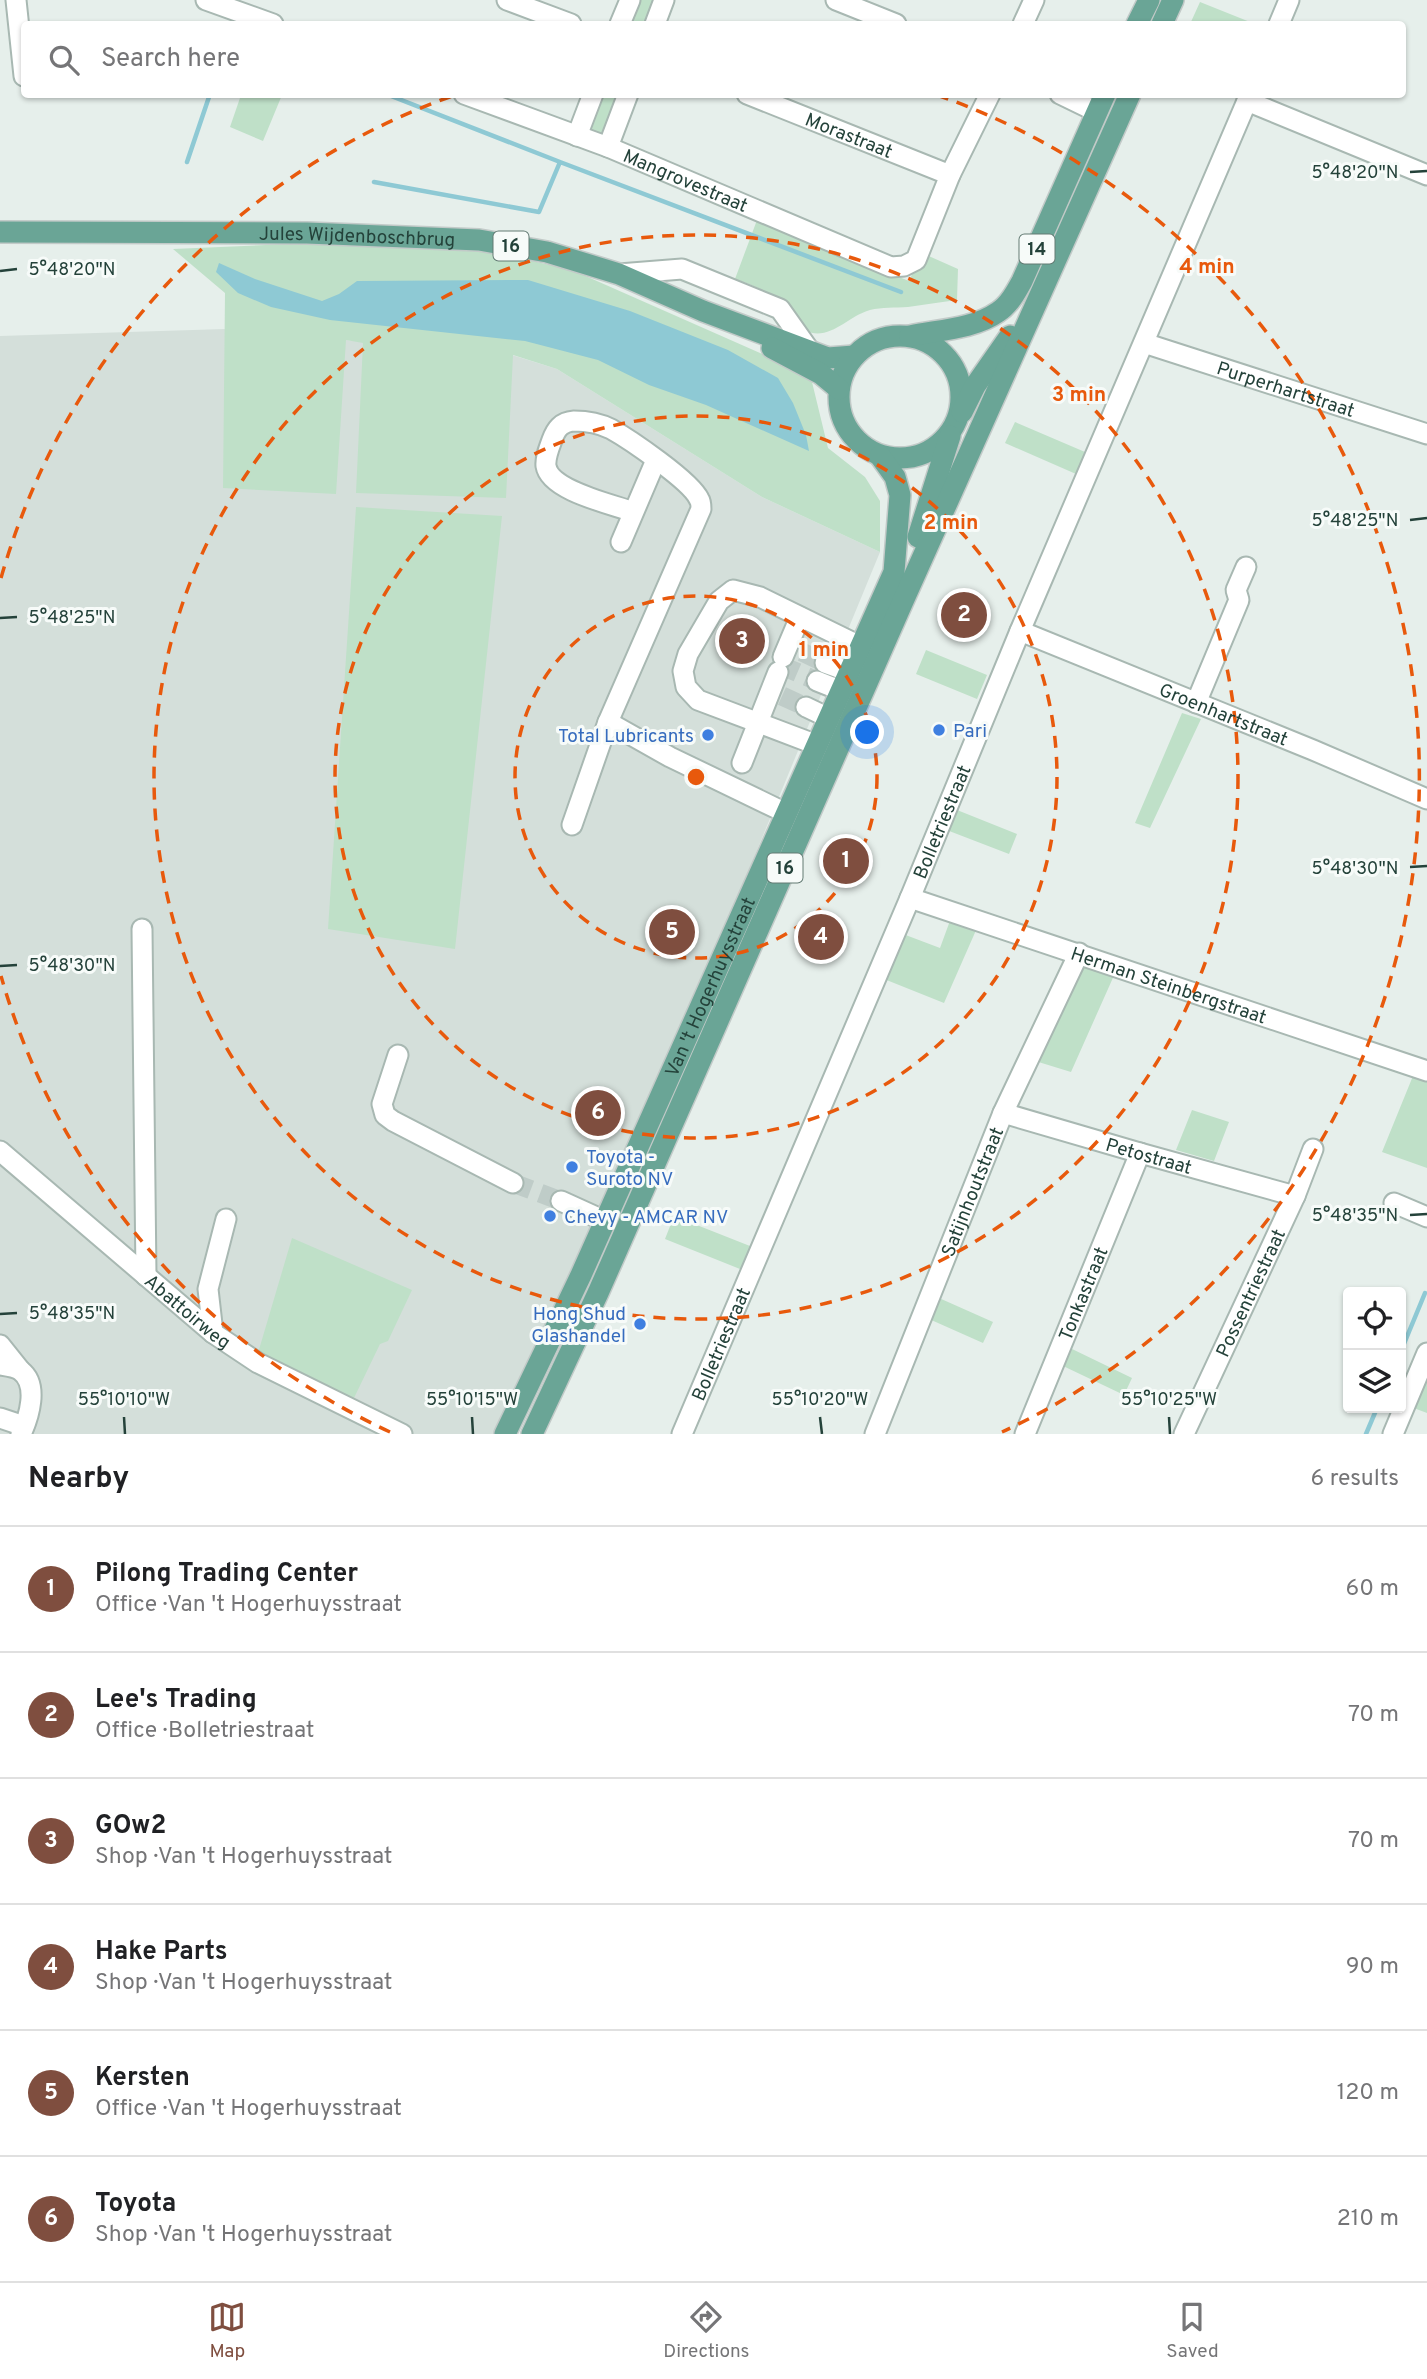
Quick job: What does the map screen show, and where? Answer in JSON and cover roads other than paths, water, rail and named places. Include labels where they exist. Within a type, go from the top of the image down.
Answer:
[{"type":"main road","points":[[1138,21],[1149,0]]},
{"type":"main road","points":[[1163,21],[1173,0]]},
{"type":"main road","name":"Van 't Hogerhuysstraat","points":[[532,1434],[598,1293],[1128,98]]},
{"type":"main road","name":"14","points":[[908,336],[970,324],[998,313],[1012,299],[1101,103]]},
{"type":"main road","name":"Jules Wijdenboschbrug","points":[[0,232],[307,233],[479,240],[547,252],[619,274],[703,311],[828,358],[855,356]]},
{"type":"main road","name":"Van 't Hogerhuysstraat","points":[[904,599],[918,540],[954,428],[975,386],[1037,300]]},
{"type":"main road","name":"Jules Wijdenboschbrug","points":[[703,311],[821,374],[839,389]]},
{"type":"main road","points":[[839,389],[844,371],[855,356],[866,346],[894,336],[908,336],[926,342],[942,352],[954,367],[962,402],[954,428],[933,449],[919,456],[880,456]]},
{"type":"main road","name":"16","points":[[839,389],[839,407],[845,425],[856,440],[880,456]]},
{"type":"main road","name":"Van 't Hogerhuysstraat","points":[[505,1434],[605,1221],[894,572],[900,495],[895,477],[880,456]]},
{"type":"street","points":[[16,0],[21,48]]},
{"type":"street","points":[[206,0],[244,7],[268,21]]},
{"type":"street","points":[[507,0],[563,21]]},
{"type":"street","points":[[621,21],[630,0]]},
{"type":"street","points":[[655,21],[664,0]]},
{"type":"street","points":[[836,0],[888,21]]},
{"type":"street","points":[[1024,21],[1034,0]]},
{"type":"street","points":[[1280,21],[1289,0]]},
{"type":"street","name":"Mangrovestraat","points":[[475,98],[608,147],[891,267],[904,267],[916,260],[950,175]]},
{"type":"street","points":[[577,136],[591,98]]},
{"type":"street","points":[[608,147],[626,98]]},
{"type":"street","name":"Morastraat","points":[[757,98],[950,175]]},
{"type":"street","points":[[950,175],[988,98]]},
{"type":"street","points":[[1078,98],[1101,103]]},
{"type":"street","points":[[1248,98],[1427,175]]},
{"type":"street","name":"Bolletriestraat","points":[[682,1434],[1248,98]]},
{"type":"street","points":[[619,274],[682,269],[780,309],[810,350]]},
{"type":"street","name":"Purperhartstraat","points":[[1143,343],[1427,434]]},
{"type":"street","points":[[572,825],[608,722],[701,509],[699,499],[691,488],[610,428],[573,421],[556,430],[546,467],[551,478],[565,489],[633,512]]},
{"type":"street","points":[[621,542],[656,460]]},
{"type":"street","points":[[1196,703],[1239,600],[1236,590],[1246,567]]},
{"type":"street","points":[[817,745],[698,700],[686,687],[683,671],[688,654],[719,601],[733,590],[760,597],[862,647]]},
{"type":"street","points":[[742,763],[756,723],[784,669],[800,617]]},
{"type":"street","name":"Groenhartstraat","points":[[1020,631],[1427,799]]},
{"type":"street","points":[[821,672],[846,682]]},
{"type":"street","points":[[806,707],[829,718]]},
{"type":"street","points":[[608,722],[670,757],[786,813]]},
{"type":"street","name":"Herman Steinbergstraat","points":[[911,898],[1427,1071]]},
{"type":"street","points":[[142,929],[146,1276]]},
{"type":"street","name":"Satijnhoutstraat","points":[[875,1434],[1003,1113],[1079,953]]},
{"type":"street","points":[[398,1055],[382,1104],[385,1115],[513,1183]]},
{"type":"street","name":"Petostraat","points":[[1003,1113],[1295,1196]]},
{"type":"street","name":"Possentriestraat","points":[[1184,1434],[1295,1196],[1313,1149]]},
{"type":"street","name":"Abattoirweg","points":[[0,1151],[213,1333],[258,1363],[402,1434]]},
{"type":"street","name":"Tonkastraat","points":[[1025,1434],[1140,1153]]},
{"type":"street","points":[[561,1201],[605,1221]]},
{"type":"street","points":[[1394,1203],[1427,1217]]},
{"type":"street","points":[[213,1333],[208,1289],[226,1219]]},
{"type":"street","points":[[0,1345],[28,1380],[32,1392],[22,1430],[0,1418]]},
{"type":"street","points":[[1393,1434],[1427,1353]]},
{"type":"street","points":[[0,1365],[20,1370]]},
{"type":"water","points":[[219,263],[255,279],[322,301],[339,294],[357,281],[528,280],[630,311],[728,350],[778,378],[793,403],[806,435],[809,451],[706,405],[649,385],[598,360],[525,341],[330,320],[271,307],[238,293],[216,272]]},
{"type":"waterway","points":[[187,162],[209,98]]},
{"type":"waterway","points":[[374,182],[539,212],[560,162],[396,98]]},
{"type":"waterway","points":[[560,162],[901,292]]},
{"type":"waterway","points":[[1401,1350],[1425,1293]]},
{"type":"waterway","points":[[1366,1434],[1375,1413]]},
{"type":"tunnel","points":[[802,652],[825,663]]},
{"type":"tunnel","points":[[780,665],[817,681]]},
{"type":"tunnel","points":[[782,696],[806,707]]},
{"type":"tunnel","points":[[513,1183],[561,1201]]},
{"type":"place","name":"Lee's Trading","points":[[964,615]]},
{"type":"place","name":"GOw2","points":[[742,641]]},
{"type":"place","name":"Pari","points":[[939,730]]},
{"type":"place","name":"Total Lubricants","points":[[708,735]]},
{"type":"place","name":"Pilong Trading Center","points":[[846,861]]},
{"type":"place","name":"Kersten","points":[[672,932]]},
{"type":"place","name":"Hake Parts","points":[[821,937]]},
{"type":"place","name":"Toyota","points":[[598,1113]]},
{"type":"place","name":"Toyota - Suroto NV","points":[[572,1167]]},
{"type":"place","name":"Chevy - AMCAR NV","points":[[550,1216]]},
{"type":"place","name":"Hong Shud Glashandel","points":[[640,1324]]}]
